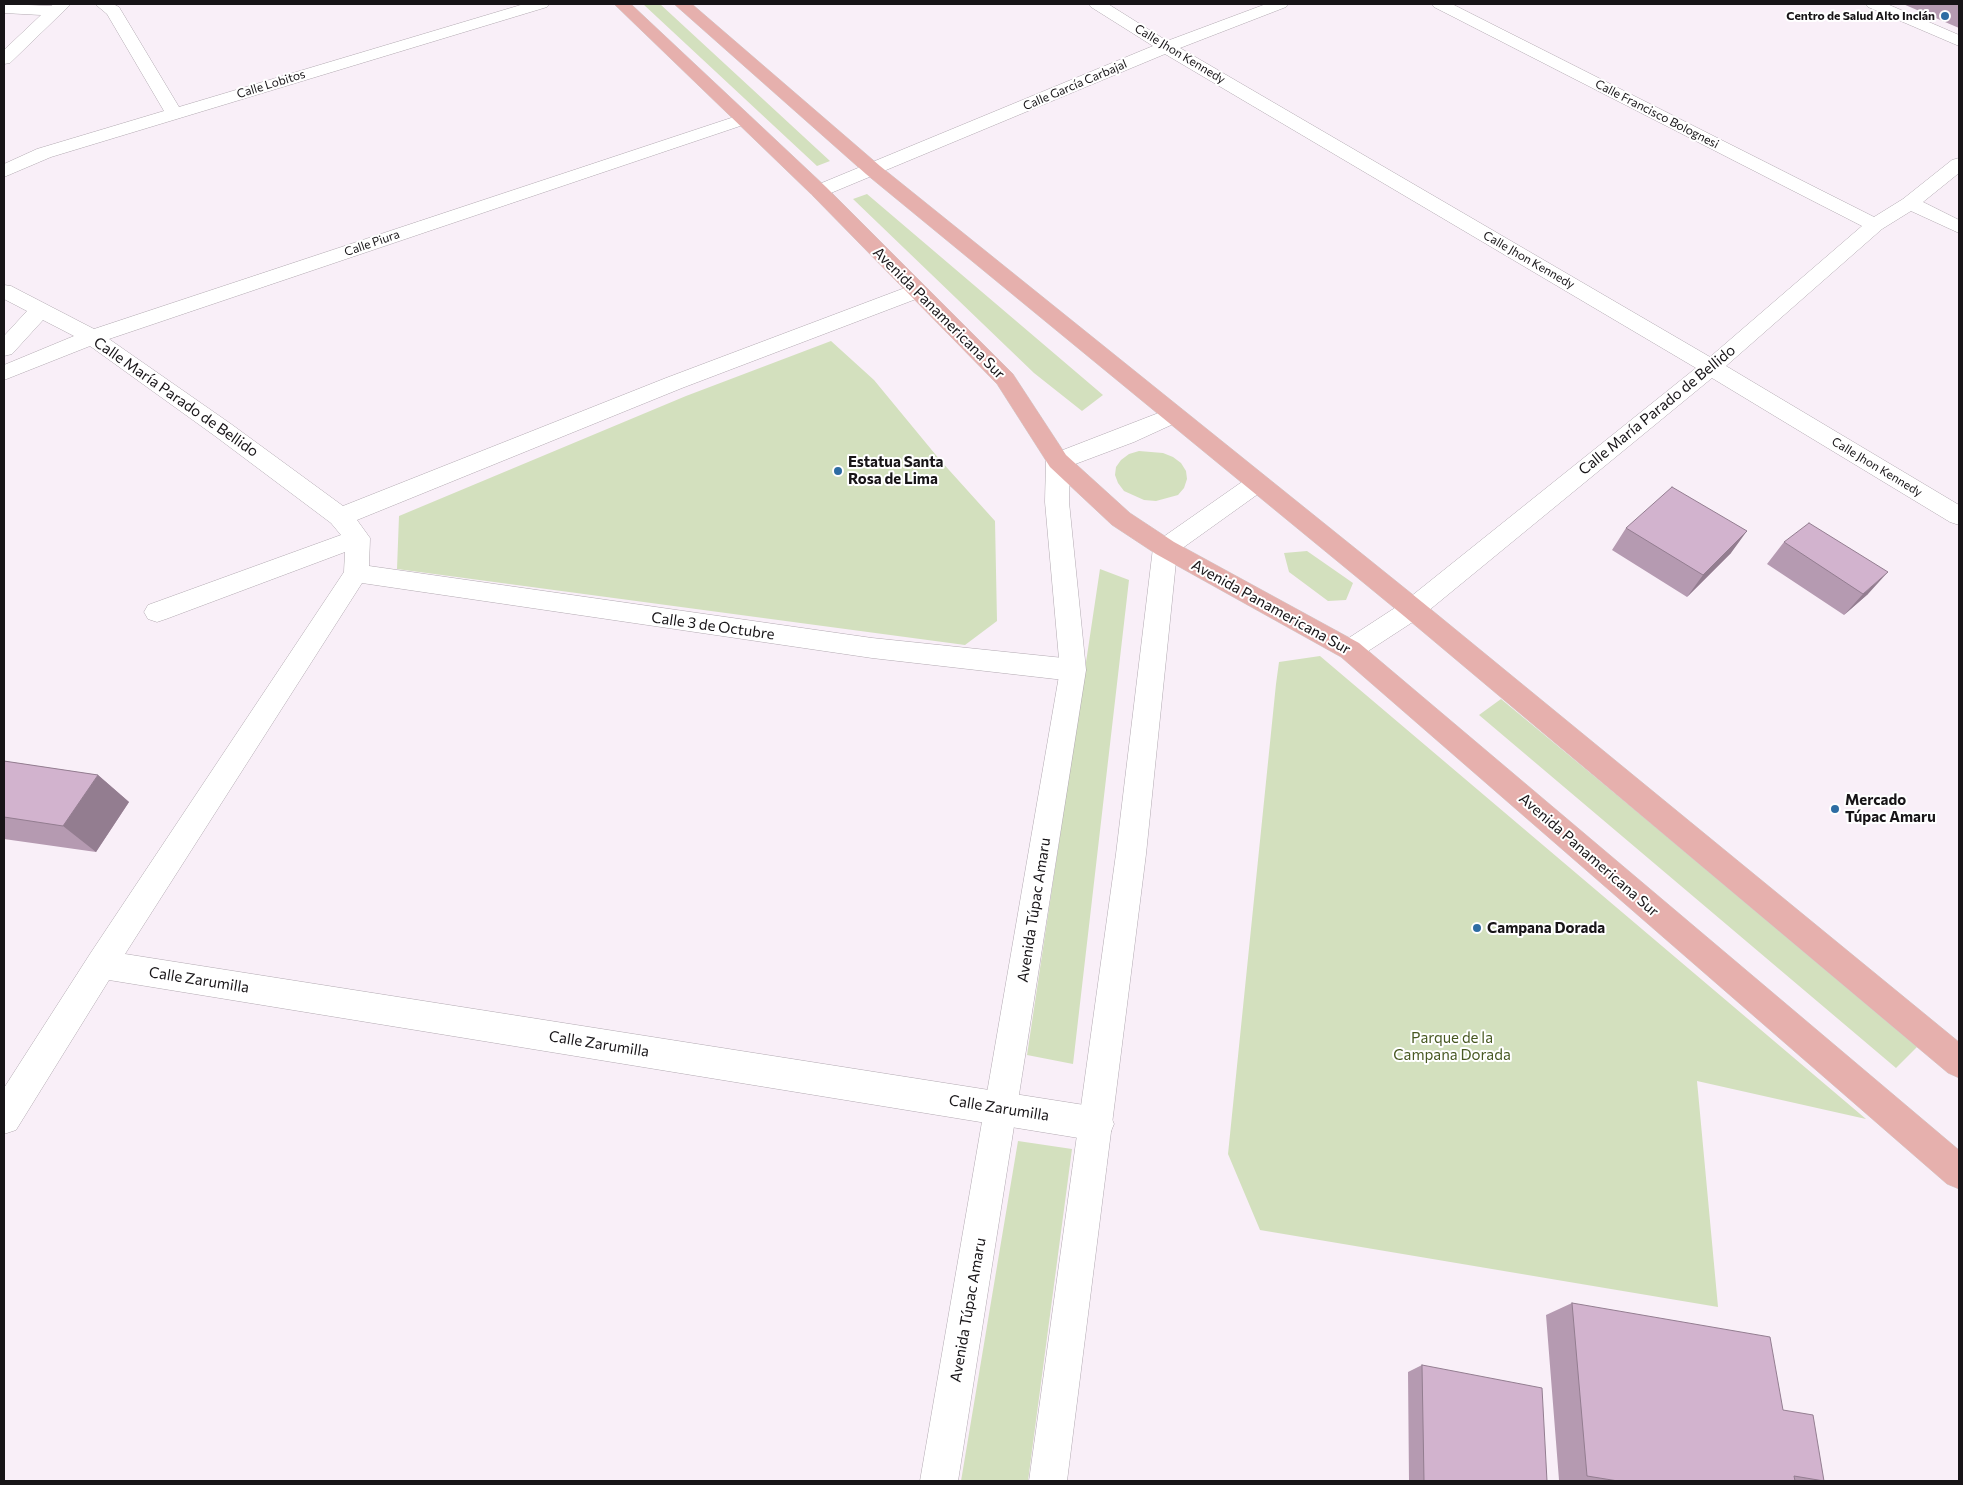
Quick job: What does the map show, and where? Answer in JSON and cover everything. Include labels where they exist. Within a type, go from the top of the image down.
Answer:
[{"type":"main road","name":"Avenida Panamericana Sur","points":[[622,4],[819,191],[1005,379],[1058,461],[1121,519],[1165,548],[1350,650],[1959,1172]]},
{"type":"main road","points":[[682,4],[873,170],[1413,609],[1959,1062]]},
{"type":"street","points":[[104,4],[113,11],[174,113]]},
{"type":"street","name":"Calle Lobitos","points":[[4,171],[44,153],[540,4]]},
{"type":"street","name":"Calle Jhon Kennedy","points":[[1097,4],[1166,47],[1711,367],[1959,516]]},
{"type":"street","name":"Calle García Carbajal","points":[[819,191],[1166,47],[1280,4]]},
{"type":"street","name":"Calle Francisco Bolognesi","points":[[1440,4],[1875,225]]},
{"type":"street","points":[[1874,4],[1959,41]]},
{"type":"street","points":[[4,8],[59,8]]},
{"type":"street","points":[[4,60],[59,8]]},
{"type":"street","name":"Calle Piura","points":[[4,374],[92,337],[743,118]]},
{"type":"street","name":"Calle María Parado de Bellido","points":[[1350,650],[1413,609],[1711,367],[1875,225],[1910,203],[1959,164]]},
{"type":"street","points":[[1910,203],[1959,227]]},
{"type":"street","name":"Calle María Parado de Bellido","points":[[4,291],[92,337],[223,430],[340,517],[358,538]]},
{"type":"street","points":[[340,517],[674,383],[917,291]]},
{"type":"street","points":[[4,349],[40,310]]},
{"type":"street","points":[[1058,461],[1126,436],[1174,415]]},
{"type":"street","name":"Avenida Túpac Amaru","points":[[939,1481],[1002,1108],[1072,670],[1057,502],[1058,461]]},
{"type":"street","points":[[1048,1481],[1097,1124],[1131,854],[1165,548],[1257,484]]},
{"type":"street","points":[[4,1118],[101,964],[356,573],[358,538],[157,612]]},
{"type":"street","name":"Calle 3 de Octubre","points":[[356,573],[872,648],[1072,670]]},
{"type":"street","name":"Calle Zarumilla","points":[[101,964],[1097,1124]]},
{"type":"green space","points":[[643,4],[660,4],[830,161],[817,166]]},
{"type":"green space","points":[[867,194],[1103,395],[1082,411],[1034,373],[853,199]]},
{"type":"green space","points":[[831,341],[874,380],[940,460],[995,521],[997,621],[965,645],[397,569],[399,516],[686,396]]},
{"type":"green space","points":[[1139,451],[1163,453],[1181,463],[1186,471],[1187,479],[1184,488],[1178,495],[1156,501],[1144,500],[1124,491],[1115,475],[1116,467],[1129,454]]},
{"type":"green space","points":[[1307,551],[1353,583],[1346,600],[1328,601],[1289,572],[1284,553]]},
{"type":"green space","points":[[1100,569],[1129,580],[1073,1064],[1027,1055]]},
{"type":"green space","name":"Parque de la Campana Dorada","points":[[1320,656],[1866,1119],[1697,1081],[1718,1307],[1260,1230],[1228,1154],[1276,684],[1279,662]]},
{"type":"green space","points":[[1501,699],[1919,1045],[1896,1068],[1479,715]]},
{"type":"green space","points":[[1018,1141],[1072,1149],[1028,1481],[961,1481]]},
{"type":"building","points":[[1672,487],[1747,531],[1703,575],[1626,528]]},
{"type":"building","points":[[1809,523],[1888,572],[1863,594],[1784,542]]},
{"type":"building","points":[[4,761],[98,775],[63,826],[4,817]]},
{"type":"building","points":[[1572,1303],[1770,1337],[1783,1410],[1813,1415],[1824,1481],[1794,1476],[1795,1481],[1618,1481],[1587,1476]]},
{"type":"building","points":[[1422,1365],[1542,1388],[1547,1481],[1424,1481]]},
{"type":"place","name":"Centro de Salud Alto Inclán","points":[[1945,16]]},
{"type":"place","name":"Estatua Santa Rosa de Lima","points":[[838,471]]},
{"type":"place","name":"Mercado Túpac Amaru","points":[[1835,809]]},
{"type":"place","name":"Campana Dorada","points":[[1477,928]]}]
